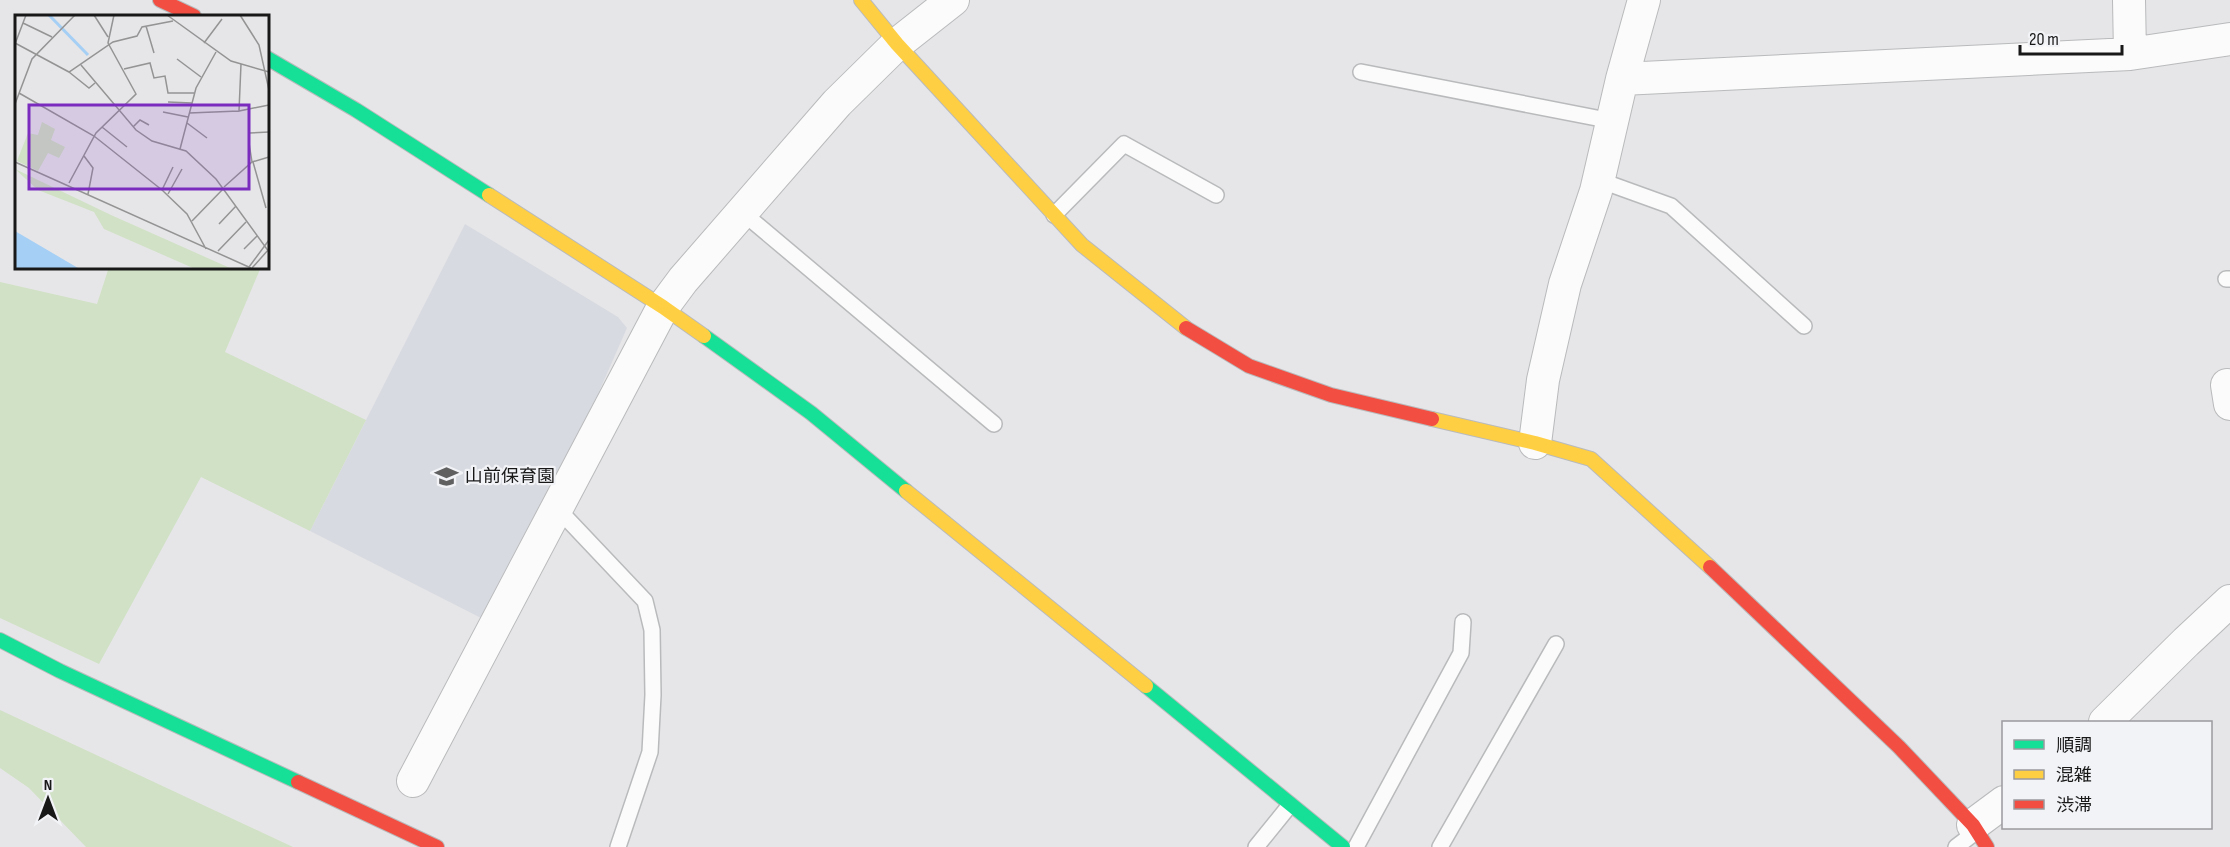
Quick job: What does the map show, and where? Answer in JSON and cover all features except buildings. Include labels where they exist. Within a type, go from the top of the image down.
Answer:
[{"type":"street","points":[[160,0],[192,15]]},
{"type":"street","points":[[861,0],[897,44],[1082,245],[1181,325],[1249,366],[1331,395],[1535,443],[1591,459],[1702,560],[1865,715],[1973,837],[2002,804]]},
{"type":"street","points":[[413,781],[663,307],[683,280],[837,103],[897,44],[953,0]]},
{"type":"street","points":[[1535,443],[1543,380],[1565,284],[1599,180],[1622,79],[1644,0]]},
{"type":"street","points":[[2129,0],[2130,54]]},
{"type":"street","points":[[1622,79],[2130,54],[2230,39]]},
{"type":"street","points":[[268,59],[356,110],[663,307],[811,413],[1343,847]]},
{"type":"street","points":[[2107,721],[2230,601]]},
{"type":"street","points":[[0,640],[437,847]]},
{"type":"lane","points":[[1361,72],[1612,121]]},
{"type":"lane","points":[[1054,215],[1124,144],[1216,195]]},
{"type":"lane","points":[[1599,180],[1671,206],[1804,326]]},
{"type":"lane","points":[[742,212],[994,424]]},
{"type":"lane","points":[[557,508],[645,601],[652,630],[651,752],[618,847]]},
{"type":"lane","points":[[1356,847],[1461,653],[1463,622]]},
{"type":"lane","points":[[1440,847],[1556,644]]},
{"type":"lane","points":[[1256,847],[1290,805]]},
{"type":"shaded area","name":"山前保育園","points":[[465,224],[618,317],[627,328],[598,394],[483,619],[310,531]]},
{"type":"green space","points":[[109,268],[261,268],[225,352],[366,420],[310,531],[201,477],[99,664],[0,618],[0,282],[97,304]]},
{"type":"green space","points":[[0,710],[293,847],[86,847],[29,788],[0,768]]},
{"type":"traffic: fast","points":[[268,59],[356,110],[489,195]]},
{"type":"traffic: fast","points":[[704,336],[811,413],[906,491]]},
{"type":"traffic: fast","points":[[0,640],[60,671],[298,782]]},
{"type":"traffic: fast","points":[[1146,686],[1343,847]]},
{"type":"traffic: slow","points":[[861,0],[897,44],[1082,245],[1186,328]]},
{"type":"traffic: slow","points":[[489,195],[704,336]]},
{"type":"traffic: slow","points":[[1432,419],[1535,443],[1591,459],[1710,567]]},
{"type":"traffic: slow","points":[[906,491],[1146,686]]},
{"type":"traffic: jam","points":[[160,0],[192,15]]},
{"type":"traffic: jam","points":[[1186,328],[1249,366],[1331,395],[1432,419]]},
{"type":"traffic: jam","points":[[1710,567],[1899,747],[1973,825],[1987,847]]},
{"type":"traffic: jam","points":[[298,782],[437,847]]},
{"type":"place","name":"山前保育園","points":[[447,476]]}]
